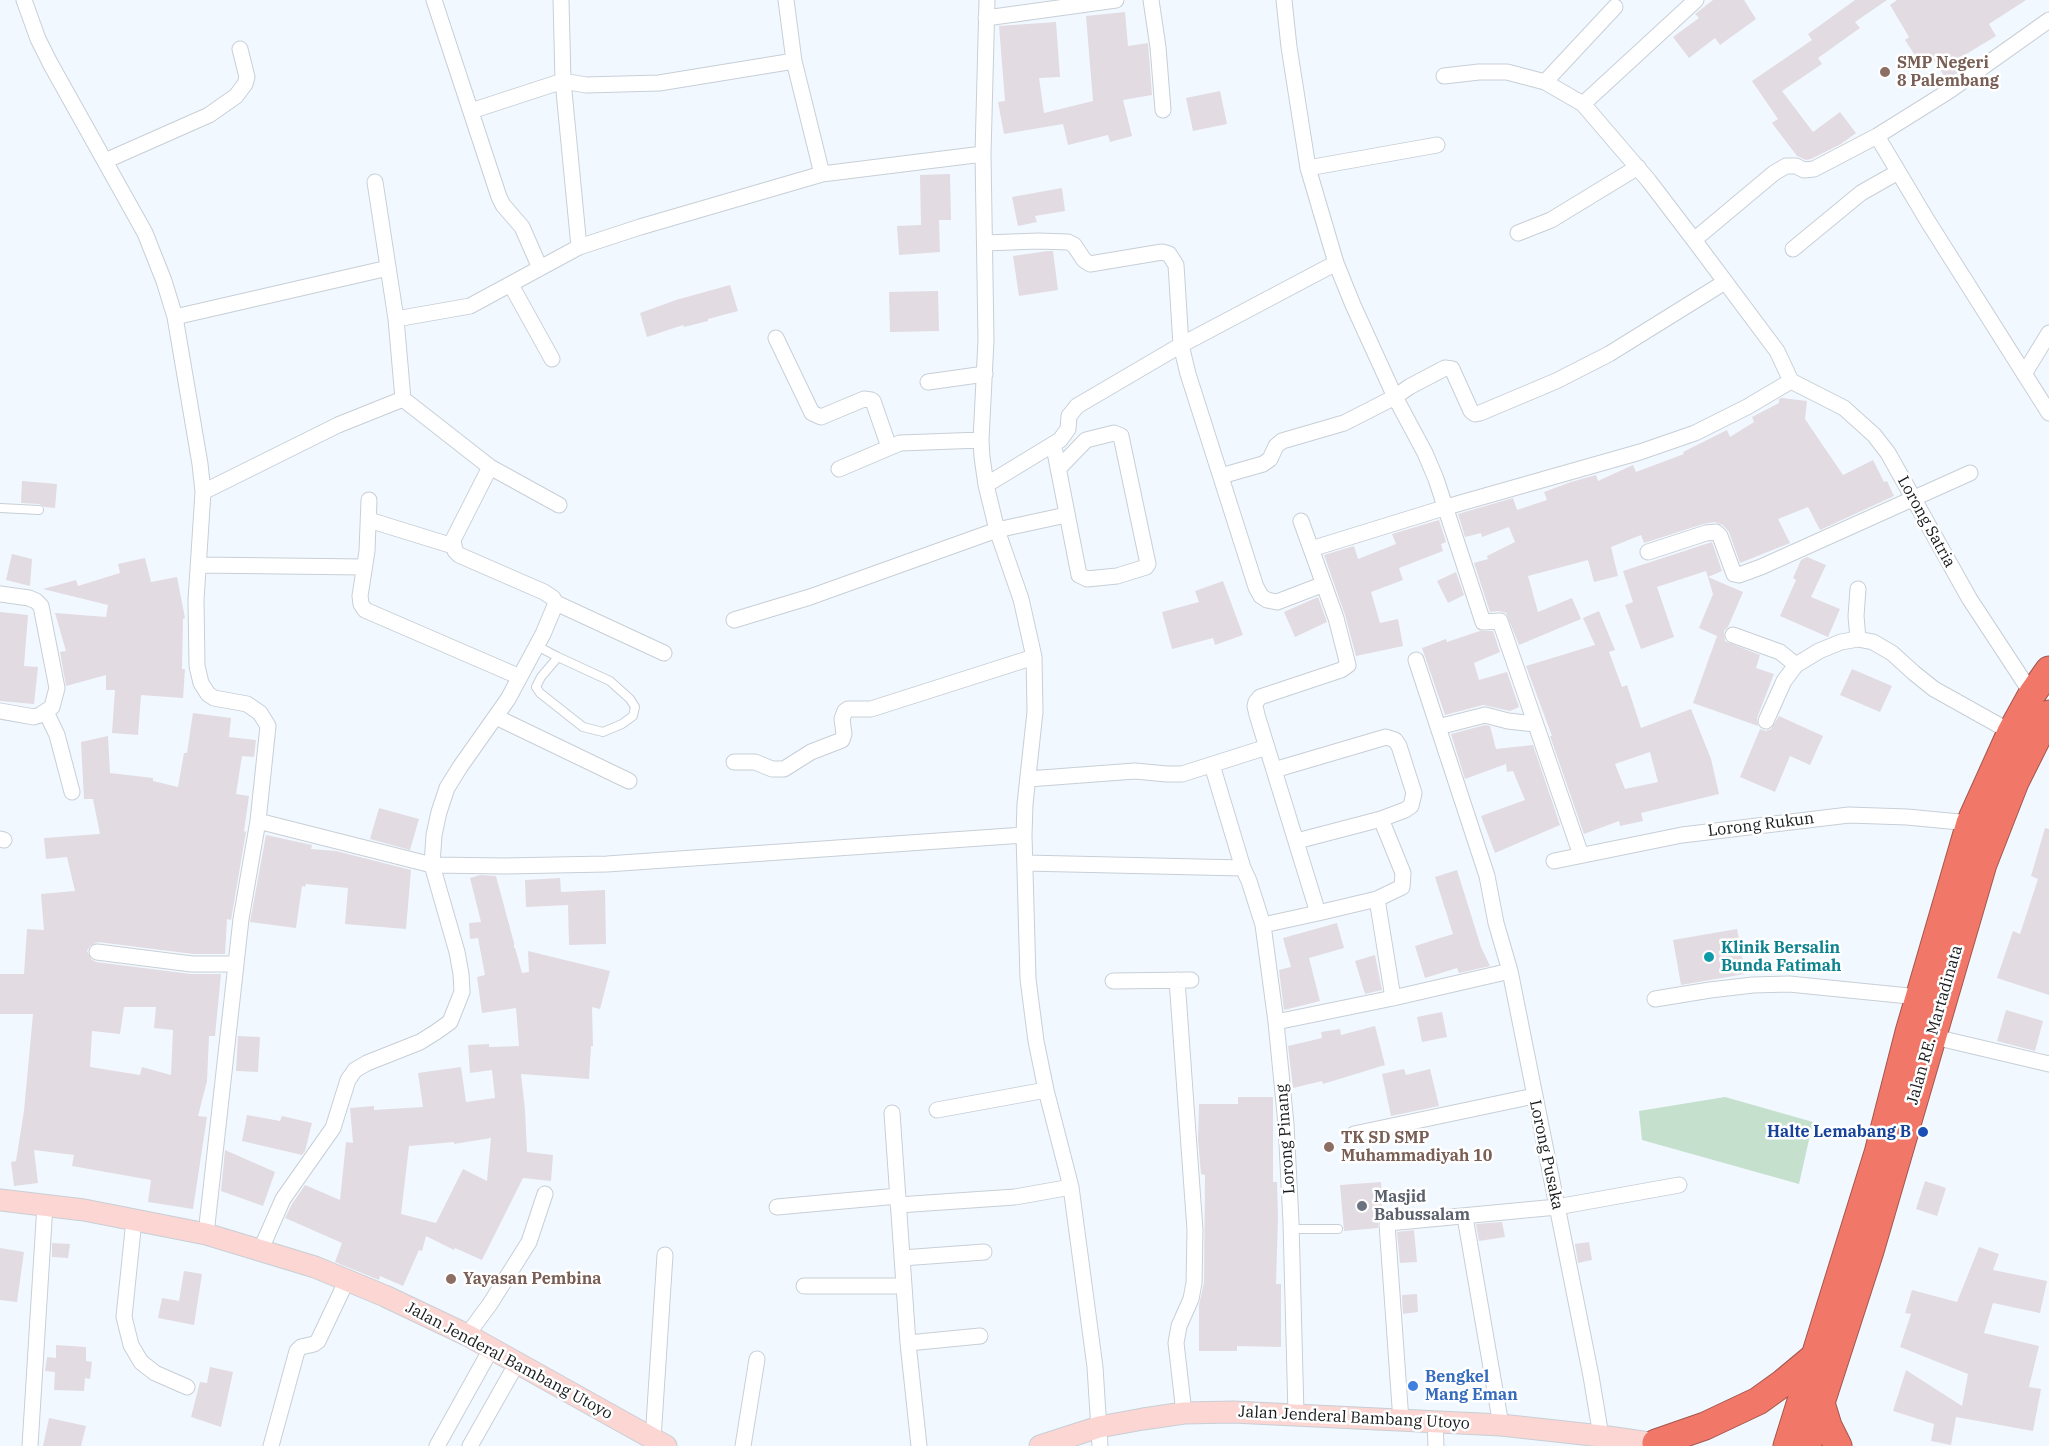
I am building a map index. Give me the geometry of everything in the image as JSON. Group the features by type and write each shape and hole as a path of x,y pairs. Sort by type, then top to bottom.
{"highway":[{"path":"1787,1446 1878,1153 1920,1034 1919,997 1970,824 2011,732 2041,704 2049,670"},
{"name":"Jalan RE. Martadinata","path":"1807,1446 1870,1251 1920,1034 2015,782 2041,704"},
{"path":"1665,1445 1758,1401 1813,1358"},
{"path":"1821,1402 1828,1426 1838,1446"}],"street":[{"path":"24,0 38,39 145,233 164,280 175,316 203,492 196,600 197,666 201,683 208,694 214,698 247,704 260,713 268,726 258,821 241,919 206,1234"},
{"path":"434,0 499,196 503,205 522,228 540,268"},
{"path":"561,0 563,81 579,247"},
{"path":"786,0 794,61 822,174"},
{"path":"987,0 983,154 985,374 981,440 986,485 1021,599 1034,657 1035,712 1024,835 1028,979 1036,1041 1046,1090 1071,1187 1095,1367 1100,1436"},
{"path":"986,18 1116,0"},
{"path":"1151,0 1158,47 1163,110"},
{"path":"1284,0 1308,168 1336,262 1395,397 1425,453 1483,622 1500,621 1581,855"},
{"path":"1582,104 1696,0"},
{"path":"1545,82 1615,7"},
{"path":"1694,240 1774,173 1786,166 1796,166 1804,170 1814,169 1876,136 1949,91 2049,20"},
{"path":"105,161 209,115 236,96 246,84 240,49"},
{"path":"471,111 563,81 586,85 659,83 794,61"},
{"path":"1311,549 1640,452 1695,433 1791,381 1777,351 1694,240 1638,167 1582,104 1545,82 1498,71 1444,76"},
{"path":"1876,136 2049,413"},
{"path":"1308,168 1437,145"},
{"path":"396,319 470,306 579,247 822,174 983,154"},
{"path":"1518,233 1551,220 1638,167"},
{"path":"1793,249 1861,194 1898,172"},
{"path":"375,182 396,319 403,399 490,467 559,505"},
{"path":"985,243 1068,242 1074,245 1089,264 1162,252 1169,254 1176,265 1181,345 1188,374 1256,587 1261,596 1277,602 1324,584"},
{"path":"986,485 1060,440 1068,429 1069,416 1077,406 1181,345 1336,262"},
{"path":"175,316 388,268"},
{"path":"1221,476 1263,464 1270,459 1276,446 1282,441 1344,423 1448,368 1452,369 1471,411 1475,414 1556,381 1609,354 1725,282"},
{"path":"511,285 552,359"},
{"path":"2024,374 2049,333"},
{"path":"776,338 812,413 821,417 864,399 871,400 889,447"},
{"path":"928,382 985,374"},
{"name":"Lorong Satria","path":"1791,381 1844,408 1874,435 1888,453 1969,598 2041,704"},
{"path":"203,492 338,425 403,399"},
{"path":"1055,452 1066,515 1076,568 1082,578 1117,576 1141,569 1148,564 1121,436 1114,433 1086,440 1058,469"},
{"path":"839,469 900,443 981,440"},
{"path":"490,467 453,540 453,546 459,555 544,592 556,603 664,653"},
{"path":"1648,552 1706,533 1716,532 1720,536 1734,574 1739,575 1970,473"},
{"path":"369,500 369,520 360,597 365,610 520,677"},
{"path":"734,620 810,597 998,530 1066,515"},
{"path":"369,520 453,546"},
{"path":"1301,521 1336,618 1348,665 1341,670 1260,697 1255,706 1318,913"},
{"path":"199,565 364,567"},
{"path":"1858,589 1856,616 1858,639"},
{"path":"0,594 29,598 41,606 57,688 55,698 46,712 34,717 0,711"},
{"path":"261,1249 283,1199 333,1128 348,1080 355,1070 420,1042 450,1022 462,992 461,974 432,865 434,835 439,812 447,788 496,717 520,677 556,603"},
{"path":"1733,635 1780,652 1796,665"},
{"path":"1766,721 1784,681 1796,665 1819,651 1841,642 1858,639 1873,642 1892,653 1935,689 2011,732"},
{"path":"734,762 755,762 772,769 784,769 811,752 842,740 843,715 848,709 871,709 1034,657"},
{"path":"1416,660 1438,727 1485,715 1534,724"},
{"path":"46,712 57,735 72,792"},
{"path":"496,717 629,782"},
{"name":"Lorong Pusaka","path":"1438,727 1487,876 1496,923 1510,971 1591,1376 1600,1436"},
{"path":"1274,770 1386,737 1395,740 1399,746 1414,793 1411,806 1381,819 1297,840"},
{"path":"1028,779 1135,771 1182,774 1267,747"},
{"name":"Lorong Pinang","path":"1212,765 1263,925 1276,1022 1286,1124 1292,1230 1296,1414"},
{"name":"Lorong Rukun","path":"1554,861 1682,835 1849,815 1907,817 1970,824"},
{"path":"1263,925 1377,898 1402,887 1403,873 1381,819"},
{"path":"258,821 432,865 505,866 611,863 906,845 1024,835"},
{"path":"1025,863 1243,868"},
{"path":"1377,898 1393,998"},
{"path":"98,952 192,964 236,964"},
{"path":"1276,1022 1510,971"},
{"path":"1113,981 1184,980 1195,1230 1194,1283 1191,1299 1179,1326 1176,1343 1184,1413"},
{"path":"1655,999 1753,985 1789,984 1919,997"},
{"path":"1920,1034 2049,1064"},
{"path":"937,1110 1046,1090"},
{"path":"1354,1134 1534,1096"},
{"path":"892,1113 908,1343 919,1446"},
{"path":"1401,1421 1387,1224 1557,1207 1679,1185"},
{"path":"777,1207 1015,1197 1071,1187"},
{"path":"466,1335 490,1304 529,1242 545,1194"},
{"name":"Jalan Jenderal Bambang Utoyo","path":"0,1200 84,1209 206,1234 315,1267 466,1335 659,1442"},
{"path":"30,1446 45,1205"},
{"path":"1465,1217 1500,1425"},
{"path":"134,1220 124,1317 131,1345 141,1362 155,1373 187,1387"},
{"path":"902,1258 984,1252"},
{"path":"659,1442 665,1255"},
{"path":"271,1446 297,1351 301,1347 318,1341 347,1280"},
{"path":"804,1286 904,1286"},
{"path":"908,1343 980,1336"},
{"path":"437,1446 491,1348"},
{"path":"743,1446 757,1359"},
{"path":"470,1446 517,1363"},
{"name":"Jalan Jenderal Bambang Utoyo","path":"1040,1446 1100,1436 1184,1413 1233,1412 1500,1425 1665,1445"},
{"path":"1435,1422 1436,1446"}],"lane":[{"path":"0,508 39,510"},
{"path":"537,646 610,681 630,699 634,707 633,716 622,724 603,732 582,726 540,693 536,687 541,677 558,657"},
{"path":"1292,1230 1338,1229"}],"green space":[{"path":"1725,1097 1813,1122 1799,1184 1642,1140 1639,1111"}],"building":[{"path":"1713,0 1744,0 1756,19 1720,45 1715,38 1689,58 1673,37 1699,18 1695,14"},
{"path":"1855,0 1887,0 1855,22 1860,28 1818,58 1822,64 1782,91 1813,132 1840,112 1856,133 1841,144 1806,160 1797,156 1772,123 1778,119 1752,81 1812,40 1808,34"},
{"path":"1897,0 2026,0 1989,24 1996,36 1963,56 1969,65 1947,80 1929,53 1918,60 1905,40 1909,37 1890,5"},
{"path":"1125,12 1128,46 1148,43 1152,95 1123,100 1132,136 1110,142 1108,135 1068,145 1063,124 1004,134 998,102 1005,101 999,26 1056,22 1060,77 1039,78 1044,113 1093,101 1086,16"},
{"path":"1220,91 1227,124 1193,131 1186,98"},
{"path":"950,174 951,220 939,220 940,252 899,255 897,226 921,225 920,175"},
{"path":"1062,188 1065,211 1035,216 1037,222 1018,226 1012,197"},
{"path":"1053,251 1058,290 1019,296 1013,256"},
{"path":"730,285 738,311 647,337 640,313"},
{"path":"938,291 939,331 890,332 889,292"},
{"path":"1779,399 1807,401 1805,419 1843,475 1873,460 1894,496 1820,530 1808,507 1778,519 1790,543 1740,563 1729,532 1723,525 1715,522 1644,543 1641,535 1611,547 1618,576 1594,582 1588,560 1528,576 1538,612 1572,598 1581,619 1519,645 1506,613 1490,612 1474,563 1488,559 1487,556 1515,542 1509,527 1482,537 1481,533 1465,537 1458,514 1513,498 1517,510 1547,500 1544,492 1571,482 1596,475 1598,481 1633,465 1636,472 1684,454 1683,452 1727,430 1730,437 1754,422 1752,417 1779,403"},
{"path":"22,481 57,484 55,508 21,503"},
{"path":"1439,520 1446,542 1441,544 1443,551 1399,568 1403,580 1371,592 1380,623 1398,619 1403,646 1356,656 1345,615 1324,555 1354,546 1358,559 1396,544 1392,534"},
{"path":"1712,542 1722,571 1708,577 1743,592 1728,627 1724,631 1725,641 1760,655 1756,668 1774,674 1757,718 1758,726 1693,703 1717,636 1699,628 1713,594 1706,571 1657,587 1674,637 1641,649 1625,605 1633,602 1623,571"},
{"path":"12,554 32,559 30,586 6,580"},
{"path":"1807,557 1826,565 1811,597 1840,609 1828,637 1780,616 1796,580 1793,578 1801,560"},
{"path":"145,558 151,582 177,577 185,618 183,619 182,669 185,669 183,698 141,695 138,735 112,733 115,690 106,690 106,675 66,686 60,652 66,651 55,613 106,617 108,605 43,589 76,580 78,586 120,573 118,564"},
{"path":"1456,572 1464,595 1448,603 1437,581"},
{"path":"1223,581 1243,635 1215,645 1213,638 1172,649 1162,612 1199,602 1195,591"},
{"path":"1318,597 1327,622 1295,637 1284,612"},
{"path":"1599,611 1615,650 1609,652 1622,687 1627,685 1641,728 1691,709 1711,759 1719,794 1641,813 1643,821 1620,826 1619,821 1584,834 1526,666 1595,645 1583,618","holes":["1650,752 1658,782 1625,789 1615,764"]},
{"path":"0,612 28,615 24,666 38,667 34,704 0,701"},
{"path":"1480,631 1493,631 1500,652 1474,663 1479,680 1507,672 1519,707 1510,711 1483,705 1445,715 1422,648 1446,639 1447,642"},
{"path":"1852,669 1892,686 1880,712 1840,695"},
{"path":"193,713 231,718 229,737 256,740 254,757 242,756 236,794 249,796 244,831 246,832 231,920 227,919 225,954 193,954 98,942 90,946 87,951 91,959 96,962 191,974 221,974 215,1036 209,1036 207,1081 198,1116 207,1117 193,1209 148,1202 151,1180 72,1166 74,1155 34,1150 38,1183 14,1186 11,1162 16,1161 24,1111 33,1014 0,1014 0,974 24,974 27,929 44,930 41,894 75,891 67,857 46,859 44,838 100,834 93,799 84,799 81,742 108,736 110,773 153,778 153,781 178,787 184,753 187,753","holes":["124,1007 156,1007 154,1028 173,1030 171,1075 142,1067 140,1075 90,1067 92,1031 120,1034"]},
{"path":"1779,716 1823,736 1810,765 1790,756 1775,792 1740,777 1760,729 1766,731 1771,729"},
{"path":"1485,725 1490,726 1496,749 1533,745 1560,825 1495,853 1481,816 1525,800 1513,771 1507,772 1506,764 1465,779 1451,734"},
{"path":"379,808 419,819 410,850 370,839"},
{"path":"2045,828 2049,829 2049,995 1997,978 2013,931 2020,934 2038,879 2031,876"},
{"path":"266,835 312,845 311,849 336,851 411,870 406,929 345,924 348,888 306,884 305,887 302,886 296,928 250,922"},
{"path":"1457,870 1481,947 1490,966 1459,973 1457,968 1425,978 1415,946 1453,934 1435,877"},
{"path":"480,875 496,876 522,973 529,972 528,951 610,971 600,1009 592,1007 593,1046 591,1046 589,1079 521,1074 527,1152 553,1155 551,1181 523,1178 482,1260 455,1248 454,1250 426,1236 422,1251 419,1250 403,1286 380,1276 379,1280 335,1262 342,1243 285,1218 305,1185 340,1200 346,1142 353,1143 350,1108 374,1106 374,1110 423,1107 418,1073 461,1067 466,1102 495,1098 492,1070 470,1073 468,1045 519,1046 516,1008 482,1013 477,977 485,975 478,938 470,939 469,923 481,922 470,878","holes":["491,1138 487,1181 463,1169 436,1223 401,1214 409,1146 454,1142 454,1144"]},
{"path":"560,878 561,892 605,890 606,944 569,945 568,905 526,907 525,880"},
{"path":"1337,923 1344,948 1309,958 1320,1001 1284,1010 1279,970 1291,967 1283,938"},
{"name":"Klinik Bersalin Bunda Fatimah","path":"1737,929 1745,974 1681,985 1673,940"},
{"path":"1375,955 1382,990 1365,994 1355,961"},
{"path":"2006,1010 2043,1021 2035,1051 1997,1041"},
{"path":"1442,1012 1447,1037 1422,1042 1417,1017"},
{"path":"1375,1026 1385,1065 1323,1084 1322,1081 1293,1088 1288,1046 1322,1038 1321,1032 1340,1029 1341,1035"},
{"path":"238,1036 260,1037 258,1072 236,1071"},
{"path":"1404,1069 1406,1075 1430,1069 1439,1106 1391,1116 1382,1074"},
{"path":"1238,1097 1273,1097 1273,1182 1277,1182 1278,1217 1276,1284 1281,1284 1281,1347 1237,1346 1237,1351 1199,1351 1199,1305 1204,1283 1205,1175 1201,1174 1198,1139 1199,1104 1238,1104"},
{"path":"247,1115 280,1121 282,1116 312,1123 305,1151 302,1155 242,1141"},
{"path":"225,1150 275,1172 263,1206 221,1191"},
{"path":"1925,1181 1946,1188 1937,1216 1916,1209"},
{"name":"Masjid Babussalam","path":"1381,1182 1383,1215 1378,1220 1378,1228 1344,1231 1340,1185"},
{"path":"1502,1222 1505,1237 1479,1241 1476,1224"},
{"path":"1414,1230 1417,1262 1400,1263 1397,1232"},
{"path":"1589,1242 1592,1260 1578,1263 1575,1244"},
{"path":"52,1243 70,1244 68,1258 52,1257"},
{"path":"1979,1247 1999,1254 1993,1270 2047,1281 2040,1313 1993,1303 1984,1333 2039,1346 2029,1387 2041,1389 2033,1431 1956,1417 1951,1445 1931,1441 1934,1424 1893,1411 1906,1370 1962,1406 1968,1374 1900,1347 1911,1314 1905,1313 1912,1290 1957,1302"},
{"path":"0,1248 24,1252 17,1302 0,1300"},
{"path":"184,1271 202,1274 194,1325 158,1318 162,1298 179,1301"},
{"path":"1417,1294 1418,1312 1403,1314 1402,1295"},
{"path":"56,1345 86,1347 86,1361 92,1362 90,1379 85,1378 84,1391 54,1390 55,1372 45,1371 47,1357 56,1358"},
{"path":"210,1367 233,1372 221,1427 191,1417 200,1382 207,1383"},
{"path":"49,1418 86,1426 81,1446 43,1446"}],"place":[{"name":"SMP Negeri 8 Palembang","path":"1885,72"},
{"name":"Klinik Bersalin Bunda Fatimah","path":"1709,957"},
{"name":"Halte Lemabang B","path":"1923,1132"},
{"name":"TK SD SMP Muhammadiyah 10","path":"1329,1147"},
{"name":"Masjid Babussalam","path":"1362,1206"},
{"name":"Yayasan Pembina","path":"451,1279"},
{"name":"Bengkel Mang Eman","path":"1413,1386"}]}
